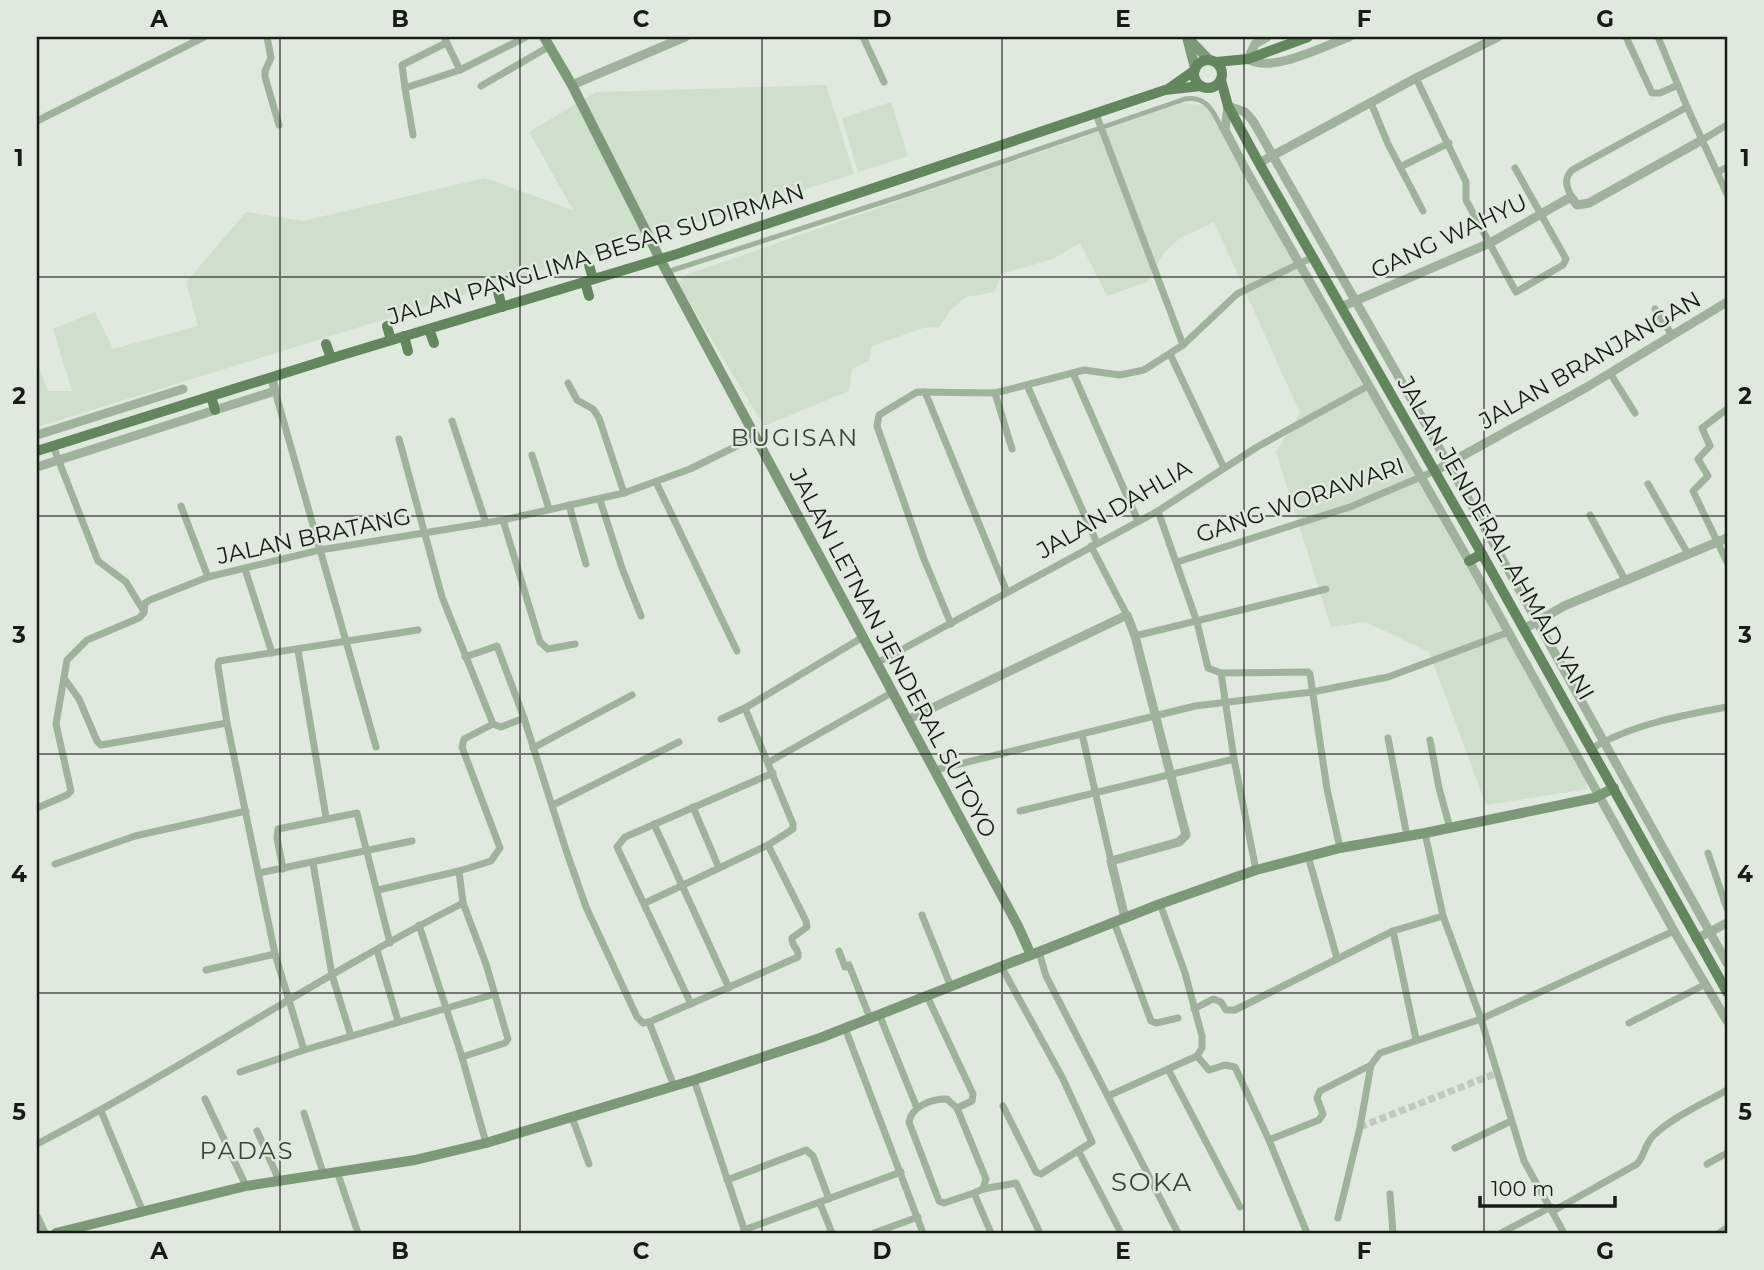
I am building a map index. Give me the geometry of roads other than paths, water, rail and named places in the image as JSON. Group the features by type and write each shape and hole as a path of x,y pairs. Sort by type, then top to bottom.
{"main road":[{"path":"1187,37 1222,68 1222,79"},
{"path":"1187,37 1196,80 1205,87 1216,86 1248,59 1303,38"},
{"name":"JALAN LETNAN JENDERAL SUTOYO","path":"547,42 755,437 1035,954"},
{"path":"1195,69 1201,62 1248,59"},
{"name":"JALAN PANGLIMA BESAR SUDIRMAN","path":"1165,90 1195,69"},
{"name":"JALAN JENDERAL AHMAD YANI","path":"1222,79 1228,106 1259,163 1727,992"},
{"name":"JALAN PANGLIMA BESAR SUDIRMAN","path":"37,451 331,358 660,259 1165,90 1205,87"},
{"name":"JALAN JENDERAL AHMAD YANI","path":"1205,87 1228,106"},
{"path":"589,265 589,296"},
{"path":"498,292 502,307"},
{"path":"387,326 391,340"},
{"path":"429,328 433,343"},
{"path":"404,336 408,351"},
{"path":"326,344 331,358"},
{"path":"211,396 215,410"},
{"path":"1469,561 1482,554"},
{"path":"56,1233 82,1230 246,1186 415,1160 486,1143 694,1080 845,1028 1160,904 1256,870 1340,848 1451,828 1600,795 1614,788"}],"street":[{"path":"37,121 204,37"},
{"path":"267,37 271,58 265,77 279,125"},
{"path":"405,88 460,70 526,37"},
{"path":"572,85 685,37"},
{"path":"863,37 884,82"},
{"path":"1267,37 1255,44 1248,59 1270,65 1349,37"},
{"path":"1259,163 1495,37"},
{"path":"1626,37 1650,92 1660,93 1678,85"},
{"path":"1658,37 1727,194"},
{"path":"413,135 402,65 445,40 460,70"},
{"path":"481,86 547,42"},
{"path":"1416,78 1466,181 1466,200 1514,290 1520,291 1563,265 1566,258 1515,168"},
{"path":"667,272 1190,98 1210,106 1222,129"},
{"path":"1371,103 1399,167 1423,211"},
{"path":"1727,963 1249,115 1228,106 1224,128 1227,135 1727,1021"},
{"path":"1687,107 1572,170 1565,182 1577,205 1589,203 1727,125"},
{"path":"1096,114 1183,345"},
{"path":"1399,167 1449,144"},
{"path":"1718,172 1727,167"},
{"name":"GANG WAHYU","path":"1341,307 1490,243 1571,197"},
{"path":"951,624 924,559 877,426 880,415 909,396 925,392 995,393 1084,370 1120,375 1144,370 1183,345 1237,294 1313,257"},
{"name":"JALAN BRANJANGAN","path":"1435,471 1610,373 1727,303"},
{"path":"1655,309 1672,335"},
{"path":"1170,354 1224,468"},
{"path":"1368,386 1394,372"},
{"path":"1073,373 1138,521"},
{"path":"1610,373 1635,413"},
{"path":"272,377 376,747"},
{"path":"568,383 578,400 593,409 600,418 624,494"},
{"path":"1027,385 1135,636 1186,830 1184,839 1111,861"},
{"name":"JALAN DAHLIA","path":"877,663 1158,511 1257,447 1368,386"},
{"path":"37,435 183,389"},
{"path":"37,467 275,391"},
{"path":"925,392 1007,592"},
{"path":"995,393 1012,449"},
{"path":"1727,409 1702,428 1710,446 1698,459 1707,476 1693,491 1727,562"},
{"path":"452,421 486,523"},
{"name":"JALAN BRATANG","path":"37,808 67,795 71,790 56,724 68,660 87,640 139,618 144,613 145,603 150,600 208,578 320,550 503,520 624,494 690,469 755,437"},
{"path":"399,439 442,597 493,724 501,727 524,718"},
{"path":"52,446 98,561 121,578 143,610"},
{"path":"532,455 549,509"},
{"name":"GANG WORAWARI","path":"1177,562 1350,507 1435,471"},
{"path":"656,482 737,651"},
{"path":"1647,484 1688,554"},
{"path":"600,500 641,616"},
{"path":"569,505 586,564"},
{"path":"181,506 208,578"},
{"path":"1158,511 1197,622 1208,668 1221,674 1308,672 1327,789 1340,848"},
{"path":"1590,514 1625,580"},
{"path":"503,520 540,642 548,649 575,644"},
{"path":"1524,629 1564,606 1727,538"},
{"path":"245,569 272,653"},
{"path":"1135,636 1326,589"},
{"path":"907,720 1126,615"},
{"path":"304,1050 275,954 227,723 219,662 418,630"},
{"path":"935,770 1225,701 1312,692 1388,677 1509,632"},
{"path":"721,719 745,708 863,637"},
{"path":"465,657 498,646 586,907 637,1017 643,1023 649,1023 796,959 799,954 792,939 807,927 806,921 768,845"},
{"path":"298,650 326,817"},
{"path":"1221,674 1234,759 1256,870"},
{"path":"64,678 79,699 101,745 227,723"},
{"path":"769,762 893,692"},
{"path":"533,748 632,695"},
{"path":"1591,749 1604,741 1644,727 1727,707"},
{"path":"645,904 768,845 789,832 793,824 745,708"},
{"path":"378,890 459,872 491,861 500,848 462,742 493,724"},
{"path":"1082,734 1111,861 1119,920 1151,1021 1156,1023 1178,1018"},
{"path":"1388,737 1407,836"},
{"path":"1430,740 1438,788 1451,828"},
{"path":"553,805 679,742"},
{"path":"1020,811 1234,759"},
{"path":"691,1004 617,847 625,837 773,773"},
{"path":"693,807 719,868"},
{"path":"55,864 135,836 246,811"},
{"path":"283,869 276,830 326,817 357,813 390,943"},
{"path":"654,824 729,988"},
{"path":"1425,833 1443,916 1481,1019 1524,1161 1564,1233"},
{"path":"259,873 412,841"},
{"path":"1708,853 1727,909"},
{"path":"1308,856 1337,958"},
{"path":"313,863 332,975 351,1036"},
{"path":"459,872 463,904 495,993 507,1040 462,1057"},
{"path":"37,1144 101,1111 419,925 463,904"},
{"path":"1108,1096 1197,1056 1202,1048 1202,1036 1185,973 1160,904"},
{"path":"922,915 951,987"},
{"path":"1194,1009 1213,999 1221,1002 1226,1010 1235,1010 1393,932 1443,916"},
{"path":"1696,939 1727,923"},
{"path":"1269,1140 1319,1120 1323,1114 1317,1098 1320,1091 1371,1065 1380,1053 1481,1019 1688,924"},
{"path":"419,925 462,1057 486,1143"},
{"path":"1393,932 1416,1039"},
{"path":"377,950 398,1021"},
{"path":"839,951 845,967 849,965 875,1016 917,1108"},
{"path":"206,970 275,954"},
{"path":"1035,954 1178,1233"},
{"path":"1002,966 1050,1053 1091,1136 1090,1145 1046,1173 1036,1172 1003,1106"},
{"path":"1629,1023 1706,984"},
{"path":"240,1072 495,993"},
{"path":"927,996 974,1094 972,1101 957,1108"},
{"path":"649,1023 674,1086"},
{"path":"845,1028 923,1233"},
{"path":"1197,1056 1209,1070 1225,1065 1235,1067 1269,1140 1307,1233"},
{"path":"1338,1218 1360,1127 1371,1065"},
{"path":"1168,1069 1240,1207"},
{"path":"694,1080 745,1231 901,1172"},
{"path":"1501,1233 1637,1164 1645,1152 1647,1142 1659,1131 1727,1090"},
{"path":"205,1098 246,1186"},
{"path":"983,1189 986,1179 957,1108 947,1099 939,1099 917,1108 911,1114 909,1122 939,1201 944,1203 983,1189 1016,1183 1040,1233"},
{"path":"101,1111 144,1213"},
{"path":"304,1113 323,1173"},
{"path":"572,1117 589,1164"},
{"path":"1455,1148 1511,1121"},
{"path":"257,1131 279,1180"},
{"path":"727,1180 806,1150 813,1156 829,1199"},
{"path":"1079,1152 1121,1233"},
{"path":"1707,1164 1727,1153"},
{"path":"337,1171 358,1233"},
{"path":"974,1193 991,1233"},
{"path":"1390,1194 1393,1233"},
{"path":"820,1203 832,1233"},
{"path":"874,1233 918,1217"},
{"path":"37,1218 44,1233"},
{"path":"1721,1233 1727,1229"}],"tunnel":[{"path":"1360,1127 1497,1073"}],"district":[{"name":"BUGISAN","path":"795,438"},
{"name":"PADAS","path":"247,1151"},
{"name":"SOKA","path":"1152,1182"}]}
